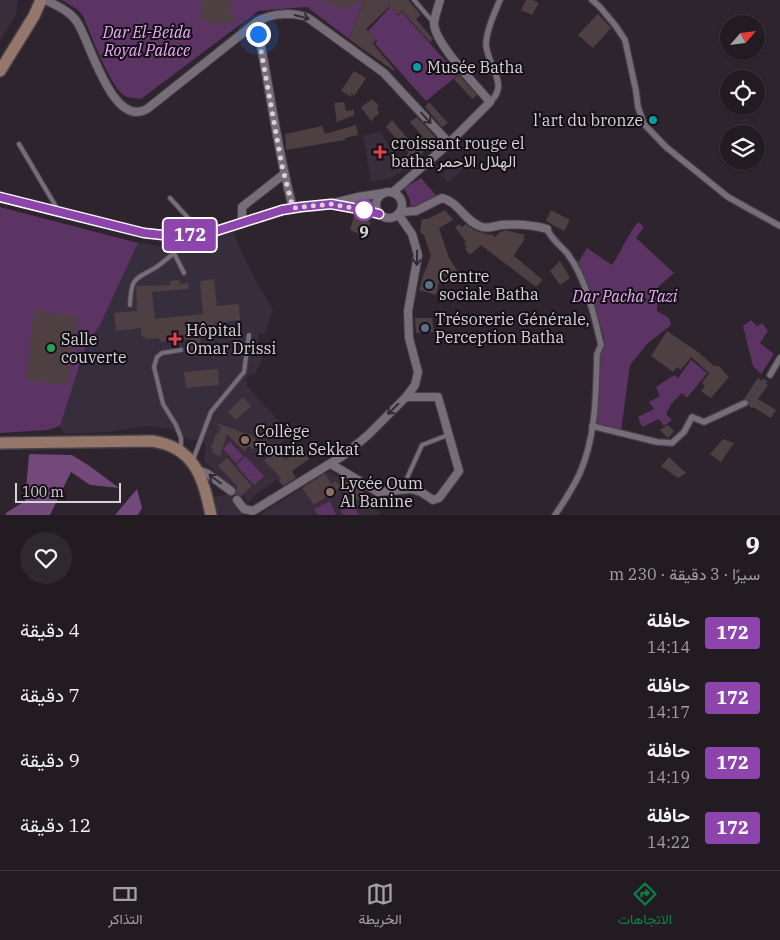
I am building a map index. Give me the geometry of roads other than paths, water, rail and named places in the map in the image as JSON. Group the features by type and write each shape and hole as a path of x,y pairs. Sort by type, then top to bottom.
{"main road":[{"path":"0,71 34,16 41,0"},
{"path":"0,443 152,441 162,443 181,452 195,466 202,481 211,515"}],"street":[{"path":"46,0 75,18 112,93 125,108 134,112 141,112 149,108 265,17 301,14 384,73 449,143"},
{"path":"440,0 434,24 439,39 490,102"},
{"path":"0,197 144,233 172,236 204,234 293,208 331,204 358,197 393,192 449,143 490,102 498,91 497,78 488,58 486,44 490,24 500,0"},
{"path":"592,0 615,25 625,40 638,107 644,124 666,147 728,197 780,226"},
{"path":"256,23 284,174 293,208"},
{"path":"242,224 242,207 284,174"},
{"path":"393,192 401,200 402,206 399,213"},
{"path":"379,214 376,202 384,193"},
{"path":"331,204 364,210 389,218 399,213 416,211 442,198 452,203 469,220 481,227 539,227 547,230 567,254 582,280 600,345 597,354 589,445 579,474 555,515"},
{"path":"238,500 244,509 253,511 331,464 361,441 406,397 415,385 418,375 409,338 408,311 418,256 412,234 399,213"},
{"path":"770,375 780,358"},
{"path":"331,464 378,492 402,489 416,490 433,500 439,498 459,471 438,398 406,397"},
{"path":"592,426 656,442 672,442 684,432 692,417 704,422 745,403"},
{"path":"195,466 231,491"}],"lane":[{"path":"414,0 434,24"},
{"path":"19,144 59,212"},
{"path":"170,198 189,219 172,227 174,253 184,272"},
{"path":"130,305 131,290 135,279 156,268 174,253"},
{"path":"195,466 210,412 244,372 249,335"},
{"path":"180,350 162,352 157,357 154,367 163,404 176,425 180,438 181,452"},
{"path":"402,489 422,445 448,434"}],"tunnel":[{"path":"745,403 770,375"}],"place":[{"name":"Musée Batha","path":"417,67"},
{"name":"l'art du bronze","path":"653,120"},
{"name":"croissant rouge el batha الهلال الاحمر","path":"380,152"},
{"name":"9","path":"364,210"},
{"name":"Centre sociale Batha","path":"429,285"},
{"name":"Trésorerie Générale, Perception Batha","path":"425,328"},
{"name":"Hôpital Omar Drissi","path":"175,339"},
{"name":"Salle couverte","path":"51,348"},
{"name":"Collège Touria Sekkat","path":"245,440"},
{"name":"Lycée Oum Al Banine","path":"330,492"}],"park label":[{"name":"Dar El-Beida Royal Palace","path":"147,41"},
{"name":"Dar Pacha Tazi","path":"625,296"}]}
